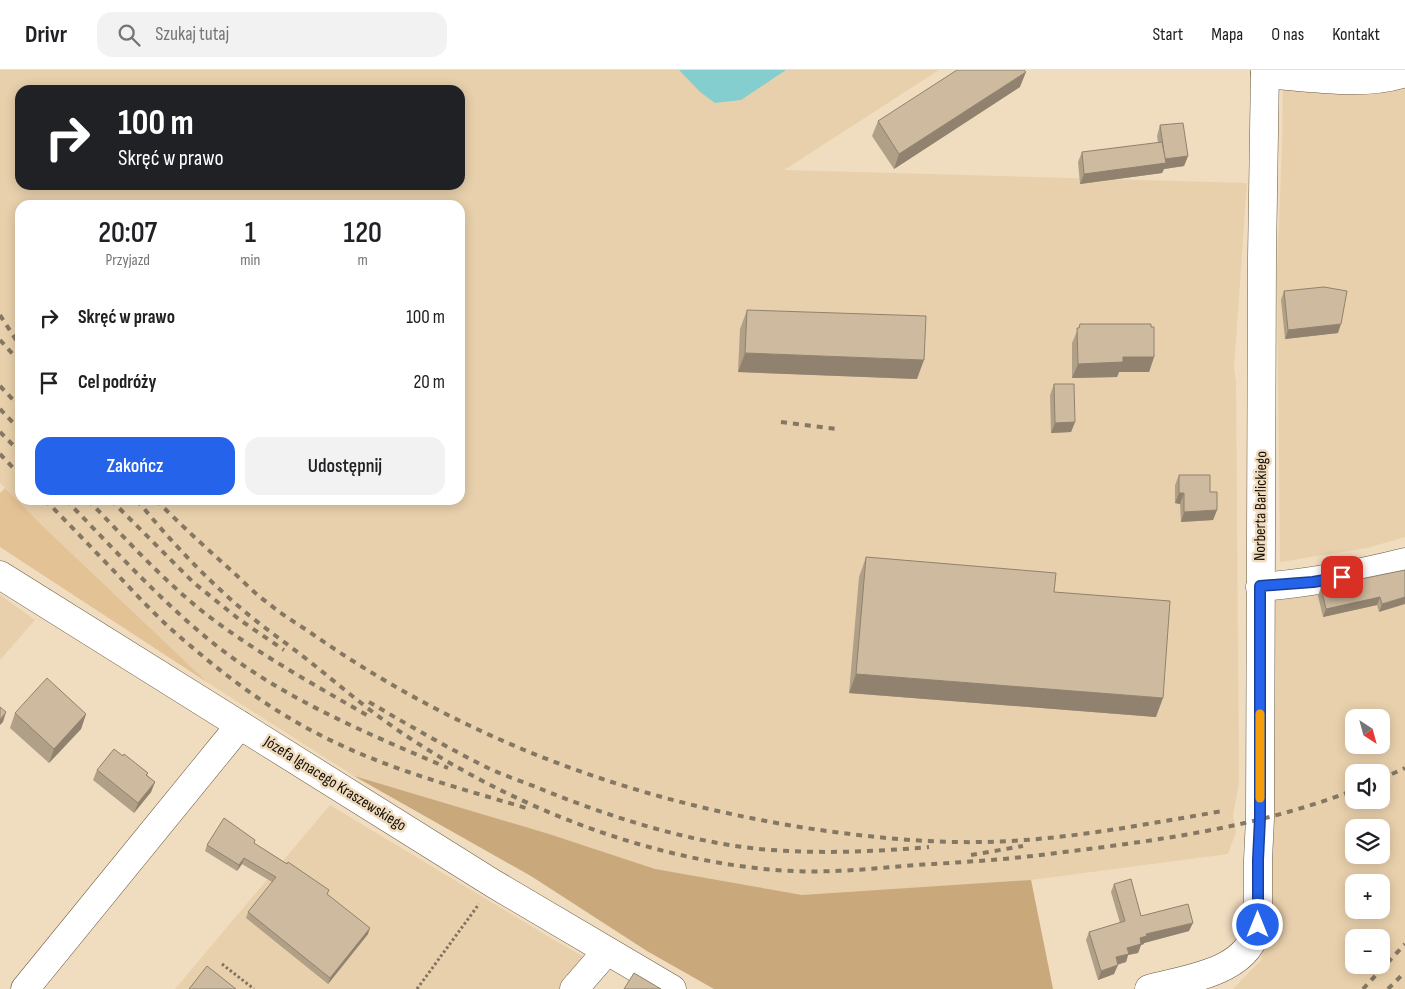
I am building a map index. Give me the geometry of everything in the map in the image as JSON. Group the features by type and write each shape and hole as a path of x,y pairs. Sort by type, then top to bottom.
{"street":[{"path":"1265,72 1360,80 1397,76 1405,73"},
{"name":"Norberta Barlickiego","path":"1149,989 1227,966 1247,951 1256,935 1258,925 1265,72"},
{"path":"1260,586 1313,582 1405,562"},
{"name":"Józefa Ignacego Kraszewskiego","path":"0,574 494,884 672,989"},
{"path":"25,989 240,724"},
{"path":"574,989 607,951"}],"path":[{"path":"417,989 494,884"},
{"path":"222,964 254,989"}],"shaded area":[{"path":"0,70 939,70 784,170 1247,183 1234,368 1236,383 1239,782 1233,816 1236,832 1228,854 1031,880 1053,989 714,989 647,951 531,876 354,776 208,683 22,505 465,505 465,200 15,200 15,498 0,483"},
{"path":"1283,70 1405,70 1405,537 1367,548 1280,562 1277,273"},
{"path":"5,488 15,498 15,505 22,505 208,683 0,547 0,493"},
{"path":"1405,564 1405,989 1233,989 1261,960 1267,938 1273,842 1274,754 1271,587"},
{"path":"0,595 35,620 0,660"},
{"path":"354,776 549,834 655,869 802,895 1031,880 1053,989 714,989 647,951 531,876"},
{"path":"330,805 586,958 559,989 175,989"}],"water":[{"path":"679,70 786,70 741,100 715,103 700,92"}],"building":[{"path":"957,70 1024,70 1026,72 899,154 878,121"},
{"path":"1183,123 1188,156 1165,159 1160,125"},
{"path":"1162,142 1166,163 1084,174 1082,152"},
{"path":"1324,287 1347,291 1341,324 1288,330 1284,291"},
{"path":"747,310 926,316 924,360 745,353"},
{"path":"1080,324 1151,324 1151,327 1154,327 1154,357 1123,357 1123,362 1078,364 1077,328 1079,328"},
{"path":"1054,384 1074,384 1075,422 1055,423"},
{"path":"1179,475 1210,475 1210,492 1217,492 1217,510 1184,512 1184,493 1179,493"},
{"path":"866,557 1056,573 1054,592 1170,601 1163,698 856,674"},
{"path":"1405,570 1405,597 1382,604 1380,597 1326,609 1321,587"},
{"path":"47,678 86,714 54,749 15,713"},
{"path":"0,707 6,712 0,720"},
{"path":"114,749 123,756 124,754 148,773 146,775 155,782 138,803 97,770"},
{"path":"224,818 255,840 254,843 287,864 288,862 329,890 327,894 370,928 330,978 248,912 276,877 244,858 239,865 207,845"},
{"path":"1131,879 1141,916 1188,904 1193,923 1146,934 1147,936 1140,938 1141,944 1127,948 1129,954 1116,957 1118,965 1101,971 1089,932 1125,921 1114,884"},
{"path":"207,966 236,989 189,989"},
{"path":"634,973 661,989 624,989"}],"railway":[{"path":"0,315 15,338"},
{"path":"0,340 15,356"},
{"path":"0,386 15,402"},
{"path":"0,409 15,425"},
{"path":"781,422 836,429"},
{"path":"0,432 15,447"},
{"path":"0,454 15,470"},
{"path":"50,505 166,625 219,669 289,718 326,738 375,760 425,778 526,808"},
{"path":"71,505 189,623 235,660 264,679 323,712 448,768"},
{"path":"93,505 165,578 215,621 272,659 370,717"},
{"path":"116,505 194,583 240,620 284,650"},
{"path":"141,505 190,561 234,603 370,710 405,735 490,785 536,806 582,825 678,854 726,864 775,870 811,871 1009,858 1175,837 1284,813 1345,793"},
{"path":"161,505 263,599 368,670 426,704 486,733 547,759 609,781 673,800 739,816 806,828 882,838 959,842 1010,841 1064,836 1223,811"},
{"path":"369,702 494,771 594,809 676,834 731,845 780,851 844,852 929,847"},
{"path":"1390,775 1405,768"},
{"path":"971,855 1023,846"},
{"path":"1363,989 1405,944"},
{"path":"1388,989 1405,972"}],"slow traffic":[{"path":"1260,714 1260,798"}],"route":[{"path":"1258,925 1260,586 1286,585 1342,577"}]}
